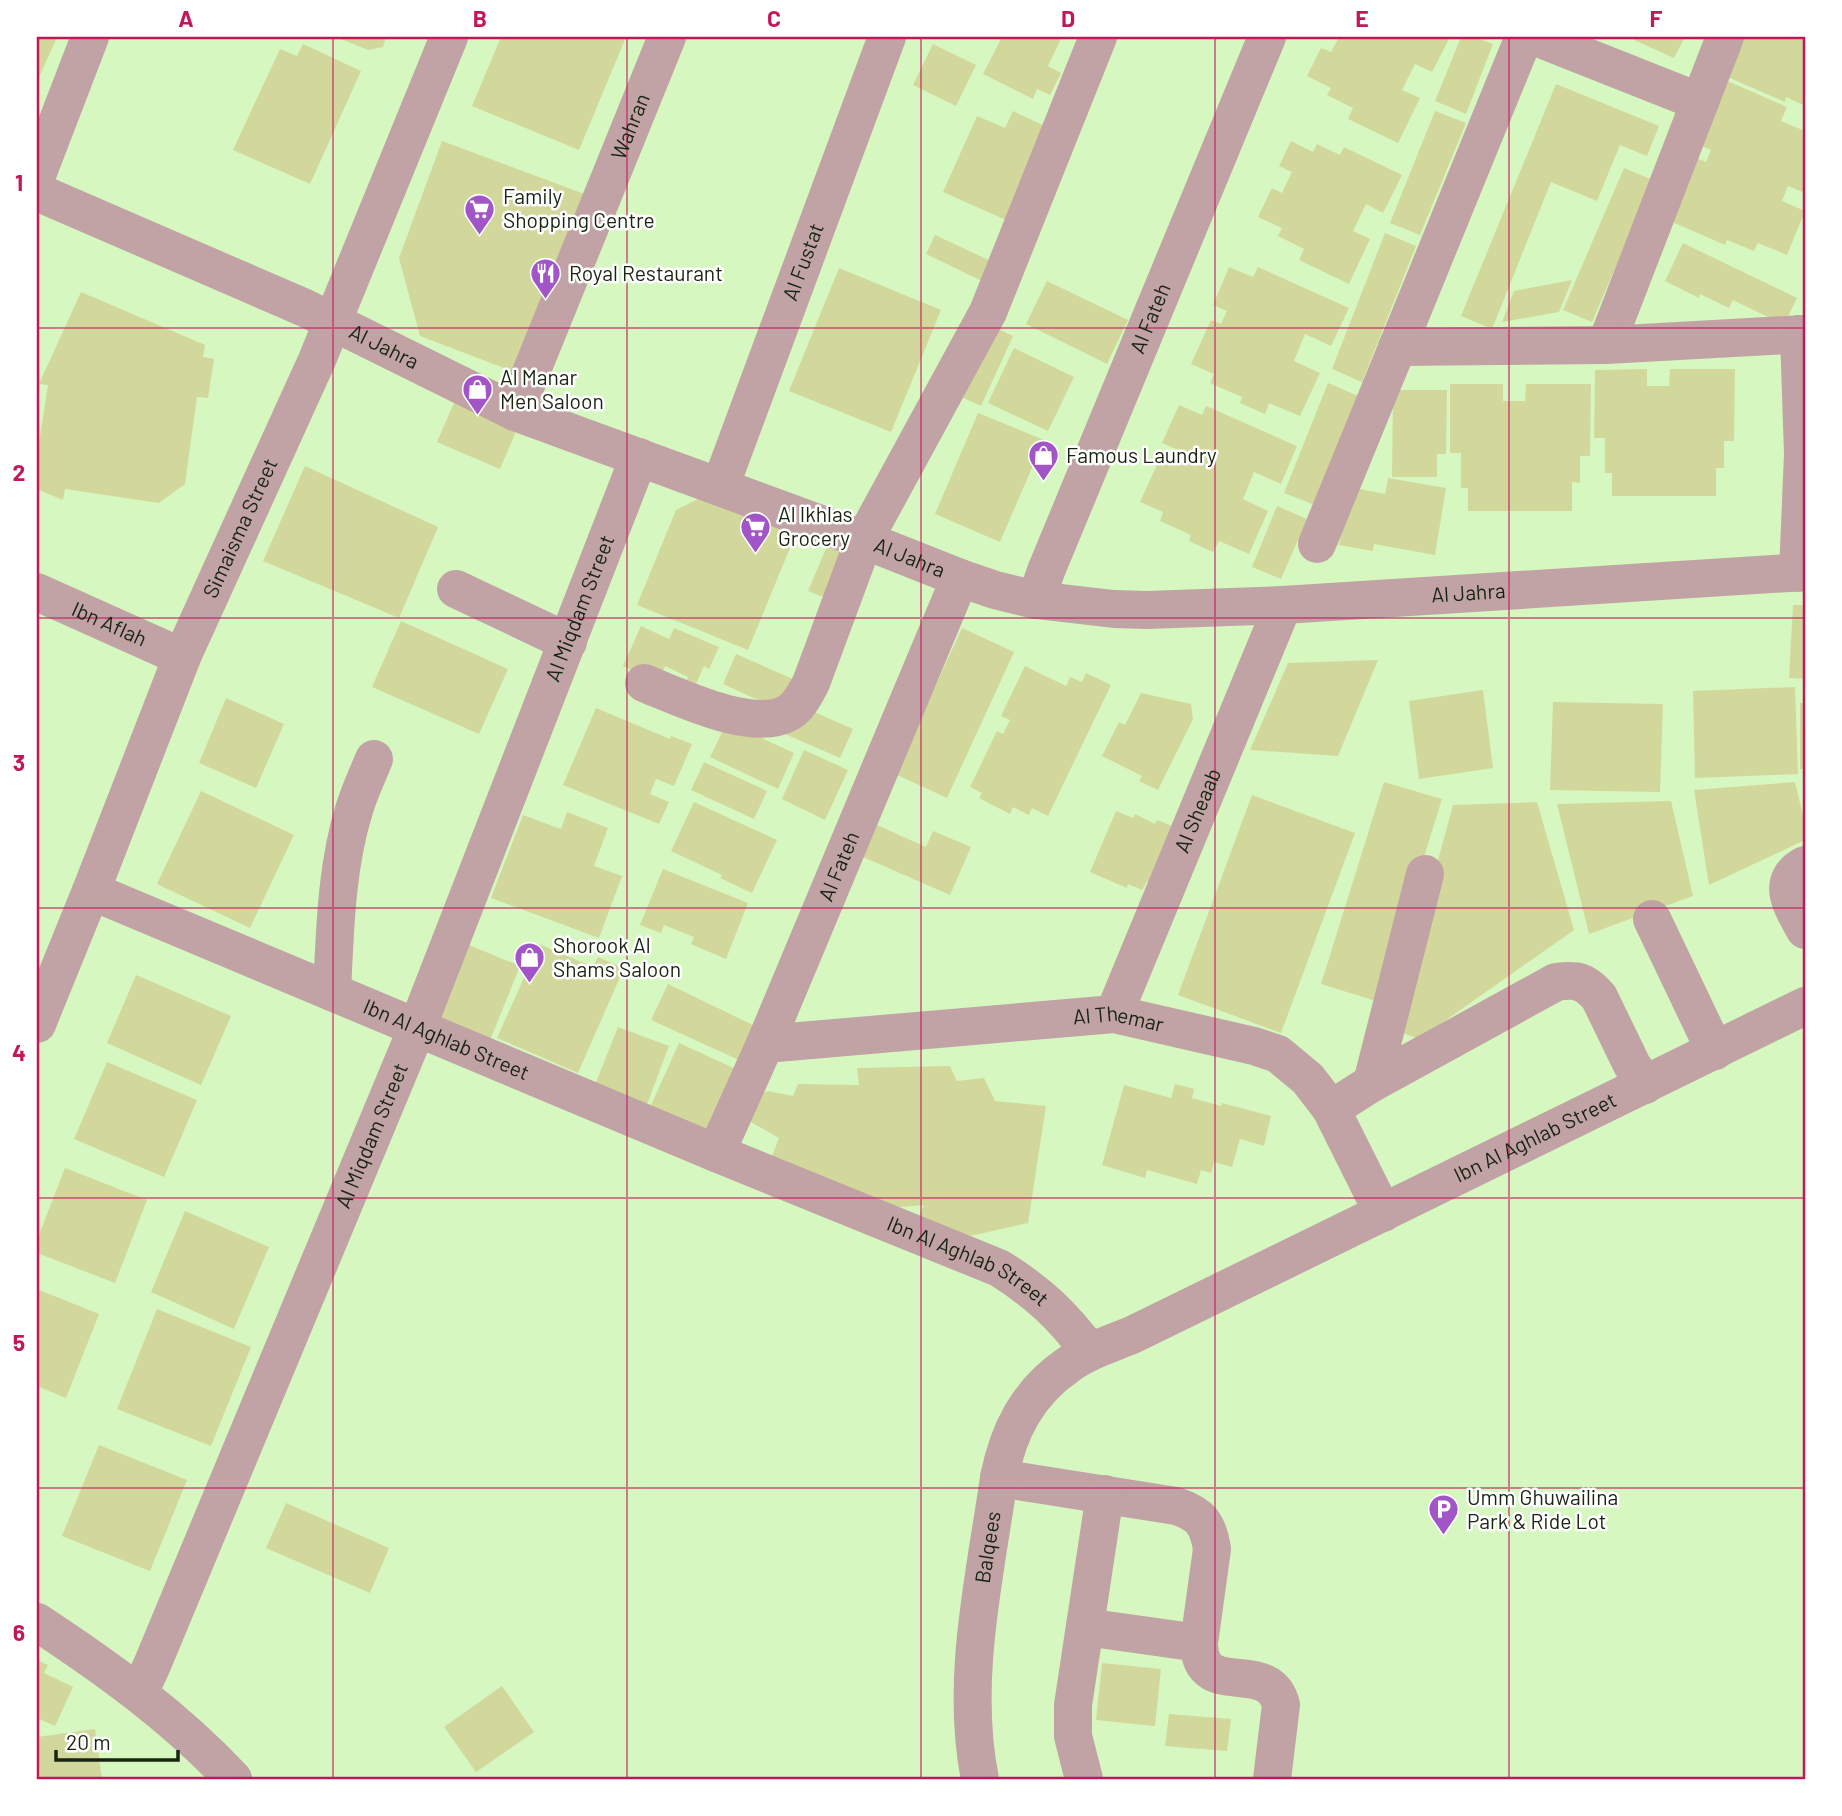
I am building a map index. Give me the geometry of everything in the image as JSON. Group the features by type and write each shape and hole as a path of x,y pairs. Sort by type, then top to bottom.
{"street":[{"path":"37,175 90,37"},
{"name":"Simaisma Street","path":"41,1003 91,891 182,657 317,360 449,37"},
{"name":"Wahran","path":"515,412 667,37"},
{"name":"Al Fustat","path":"720,487 887,37"},
{"path":"643,683 713,710 746,718 768,718 788,713 802,700 811,683 864,540 988,312 1098,37"},
{"name":"Al Fateh","path":"1037,600 1046,571 1267,37"},
{"path":"1317,544 1524,37"},
{"path":"1536,37 1700,102"},
{"path":"1606,345 1725,37"},
{"name":"Al Jahra","path":"37,192 292,303 515,412 960,578 1037,600 1136,610 1283,605 1802,573"},
{"path":"1397,347 1606,345 1802,334 1802,573"},
{"name":"Al Miqdam Street","path":"139,1693 417,1028 639,457"},
{"name":"Al Fateh","path":"716,1153 765,1044 960,578"},
{"path":"456,589 568,642"},
{"name":"Ibn Aflah","path":"37,592 182,657"},
{"name":"Al Sheaab","path":"1114,1014 1283,605"},
{"path":"332,992 341,862 354,809 374,759"},
{"path":"1805,865 1792,877 1788,896 1805,930"},
{"path":"1372,1083 1425,874"},
{"name":"Ibn Al Aghlab Street","path":"91,891 716,1153 999,1268 1026,1285 1049,1305 1071,1327 1090,1352 1132,1335 1805,1006"},
{"path":"1652,919 1715,1051"},
{"path":"1331,1109 1372,1083 1556,982 1568,980 1580,982 1599,996 1644,1085"},
{"name":"Al Themar","path":"765,1044 1114,1014 1254,1046 1278,1054 1308,1079 1331,1109 1383,1213"},
{"name":"Balqees","path":"980,1779 974,1750 971,1709 974,1648 1004,1451 1014,1426 1047,1381 1068,1364 1090,1352"},
{"path":"999,1478 1177,1506 1191,1511 1202,1521 1210,1534 1212,1549 1199,1655 1204,1666 1213,1674 1266,1683 1279,1696 1281,1705 1272,1779"},
{"path":"1084,1779 1073,1736 1073,1705 1105,1494"},
{"path":"37,1622 139,1693 200,1765 233,1779"},
{"path":"1085,1627 1199,1643"}],"building":[{"path":"37,37 57,37 37,82"},
{"path":"336,37 386,37 383,47 368,50"},
{"path":"501,37 626,37 579,150 472,106"},
{"path":"1002,37 1062,37 1048,66 1061,73 1050,95 1037,89 1033,99 983,74"},
{"path":"1339,37 1450,37 1432,72 1415,64 1402,90 1420,98 1398,143 1348,119 1353,108 1327,95 1331,88 1307,76 1321,48 1331,52"},
{"path":"1461,37 1474,37 1493,44 1466,114 1435,101"},
{"path":"1635,37 1685,37 1674,58 1634,40"},
{"path":"1740,37 1805,37 1805,106 1786,97 1785,102 1723,75"},
{"path":"303,44 361,71 310,184 233,150 280,49 297,56"},
{"path":"933,44 976,65 956,106 913,85"},
{"path":"1723,79 1787,107 1781,121 1805,131 1805,193 1788,186 1782,201 1805,211 1787,255 1758,243 1754,251 1727,240 1725,245 1663,218 1689,155 1706,162 1711,150 1695,143"},
{"path":"1556,84 1659,126 1647,156 1620,145 1597,201 1551,182 1492,329 1461,316"},
{"path":"1013,111 1049,128 1008,221 943,192 977,116 1005,128"},
{"path":"1435,111 1466,123 1420,235 1390,223"},
{"path":"442,141 587,195 520,374 420,336 399,258"},
{"path":"1291,141 1313,152 1317,144 1340,155 1344,147 1402,175 1383,213 1366,204 1353,231 1370,239 1349,284 1299,260 1304,249 1278,236 1282,228 1258,217 1272,188 1282,193 1292,172 1279,166"},
{"path":"1624,168 1653,180 1592,322 1563,310"},
{"path":"1385,233 1416,246 1362,382 1332,369"},
{"path":"935,235 995,263 986,283 926,254"},
{"path":"1683,243 1797,298 1784,325 1733,300 1729,308 1700,294 1699,298 1665,281"},
{"path":"1229,267 1253,277 1258,267 1349,308 1331,346 1305,334 1294,361 1320,373 1300,416 1269,403 1265,414 1240,403 1242,397 1210,383 1214,374 1191,364 1211,320 1221,324 1227,311 1213,305"},
{"path":"839,268 941,310 891,432 789,391"},
{"path":"1572,280 1559,312 1502,322 1514,291"},
{"path":"1047,281 1128,320 1107,364 1026,324"},
{"path":"81,292 205,345 203,357 214,359 208,398 197,397 185,484 159,503 65,489 63,500 37,489 37,455 48,385 39,384"},
{"path":"992,326 1013,336 981,406 959,396"},
{"path":"1014,348 1074,377 1048,431 988,403"},
{"path":"1647,369 1647,386 1669,386 1670,369 1735,369 1734,441 1724,441 1724,468 1716,468 1716,496 1612,496 1612,473 1605,473 1605,438 1594,438 1595,370"},
{"path":"1328,383 1358,396 1315,505 1284,493"},
{"path":"1450,384 1503,384 1503,401 1525,401 1526,384 1591,384 1590,456 1580,456 1580,483 1572,482 1572,511 1468,511 1468,488 1461,488 1461,453 1450,453"},
{"path":"460,389 523,415 500,469 437,442"},
{"path":"1393,390 1447,390 1446,454 1437,454 1437,477 1392,477"},
{"path":"1179,405 1202,415 1206,406 1297,446 1281,484 1254,472 1243,499 1268,511 1249,554 1219,541 1213,552 1189,541 1191,535 1160,521 1163,512 1140,502 1160,458 1170,462 1176,449 1162,443"},
{"path":"978,413 1044,440 1000,542 935,514"},
{"path":"305,466 438,527 399,618 263,561"},
{"path":"1388,478 1446,488 1435,555 1374,544 1373,551 1339,545 1349,487 1385,494"},
{"path":"706,495 797,531 748,650 637,605 676,510"},
{"path":"1277,506 1307,519 1281,579 1252,567"},
{"path":"831,537 857,548 834,601 808,591"},
{"path":"1793,605 1805,605 1805,679 1789,678"},
{"path":"401,621 508,669 479,734 372,687"},
{"path":"641,626 669,639 674,628 719,647 709,669 704,666 695,686 686,682 688,677 665,666 658,682 623,666"},
{"path":"962,628 1014,652 947,798 895,774"},
{"path":"736,654 793,679 780,710 723,684"},
{"path":"1378,660 1338,756 1250,750 1288,663"},
{"path":"1025,666 1066,686 1070,677 1082,682 1086,673 1111,685 1048,816 1032,808 1029,815 1013,807 1010,814 979,798 982,793 970,787 997,731 1003,734 1010,720 1001,716"},
{"path":"1795,687 1798,774 1695,778 1693,691"},
{"path":"1483,690 1493,768 1419,779 1409,701"},
{"path":"1141,693 1191,704 1193,719 1158,790 1139,781 1142,776 1102,756 1119,722 1125,725"},
{"path":"226,698 284,724 256,788 199,763"},
{"path":"1553,702 1663,704 1660,792 1550,790"},
{"path":"1800,703 1805,703 1805,769 1800,769"},
{"path":"798,705 853,729 840,758 785,734"},
{"path":"596,708 670,739 671,736 692,744 674,786 656,779 650,794 669,802 659,824 563,785"},
{"path":"727,722 794,753 778,789 710,757"},
{"path":"804,750 848,770 825,820 782,799"},
{"path":"704,762 767,791 754,819 691,790"},
{"path":"1384,782 1442,799 1379,1002 1321,984"},
{"path":"1795,782 1805,824 1805,840 1709,885 1694,790"},
{"path":"201,791 294,835 250,928 157,884"},
{"path":"1252,795 1355,833 1281,1033 1178,995"},
{"path":"1671,801 1693,896 1589,934 1557,804"},
{"path":"694,802 777,840 752,893 720,878 722,875 671,851"},
{"path":"1537,802 1574,930 1419,1039 1392,1029 1453,805"},
{"path":"1116,811 1133,818 1135,814 1155,824 1157,820 1184,831 1159,887 1147,881 1142,890 1128,884 1127,888 1090,872"},
{"path":"567,812 608,828 594,866 622,876 599,938 491,898 523,815 561,829"},
{"path":"877,825 926,847 933,831 971,847 950,895 863,857"},
{"path":"663,869 748,903 726,959 691,944 694,937 664,925 661,933 640,925"},
{"path":"539,944 593,967 598,957 624,968 578,1073 497,1038"},
{"path":"469,945 520,966 489,1043 437,1023"},
{"path":"136,975 231,1016 201,1085 107,1043"},
{"path":"668,984 755,1026 739,1060 651,1020"},
{"path":"618,1027 669,1046 643,1115 591,1095"},
{"path":"679,1043 738,1070 706,1138 648,1112"},
{"path":"107,1062 197,1100 164,1177 74,1139"},
{"path":"950,1066 957,1081 984,1078 995,1101 1046,1106 1028,1223 970,1236 919,1218 924,1205 889,1208 771,1159 779,1138 749,1121 745,1101 768,1091 793,1096 798,1084 859,1085 857,1068"},
{"path":"1175,1084 1194,1089 1192,1098 1271,1116 1264,1146 1240,1139 1232,1167 1214,1162 1211,1173 1201,1170 1197,1184 1147,1170 1145,1178 1102,1165 1124,1085 1171,1098"},
{"path":"65,1168 147,1200 115,1283 37,1253 37,1240"},
{"path":"185,1211 269,1247 234,1329 151,1292"},
{"path":"37,1289 99,1314 66,1398 37,1386"},
{"path":"157,1309 251,1347 211,1446 117,1409"},
{"path":"99,1445 187,1480 150,1571 62,1536"},
{"path":"286,1503 389,1548 370,1593 266,1548"},
{"path":"37,1660 48,1665 44,1673 73,1687 55,1726 37,1718"},
{"path":"1102,1663 1161,1669 1155,1726 1096,1720"},
{"path":"502,1686 534,1732 476,1772 444,1727"},
{"path":"1169,1714 1231,1719 1227,1751 1165,1746"},
{"path":"95,1729 102,1779 40,1779 37,1737"}],"place":[{"name":"Family Shopping Centre","path":"480,236"},
{"name":"Royal Restaurant","path":"546,301"},
{"name":"Al Manar Men Saloon","path":"477,417"},
{"name":"Famous Laundry","path":"1043,483"},
{"name":"Al Ikhlas Grocery","path":"755,554"},
{"name":"Shorook Al Shams Saloon","path":"530,985"},
{"name":"Umm Ghuwailina Park & Ride Lot","path":"1444,1537"}]}
